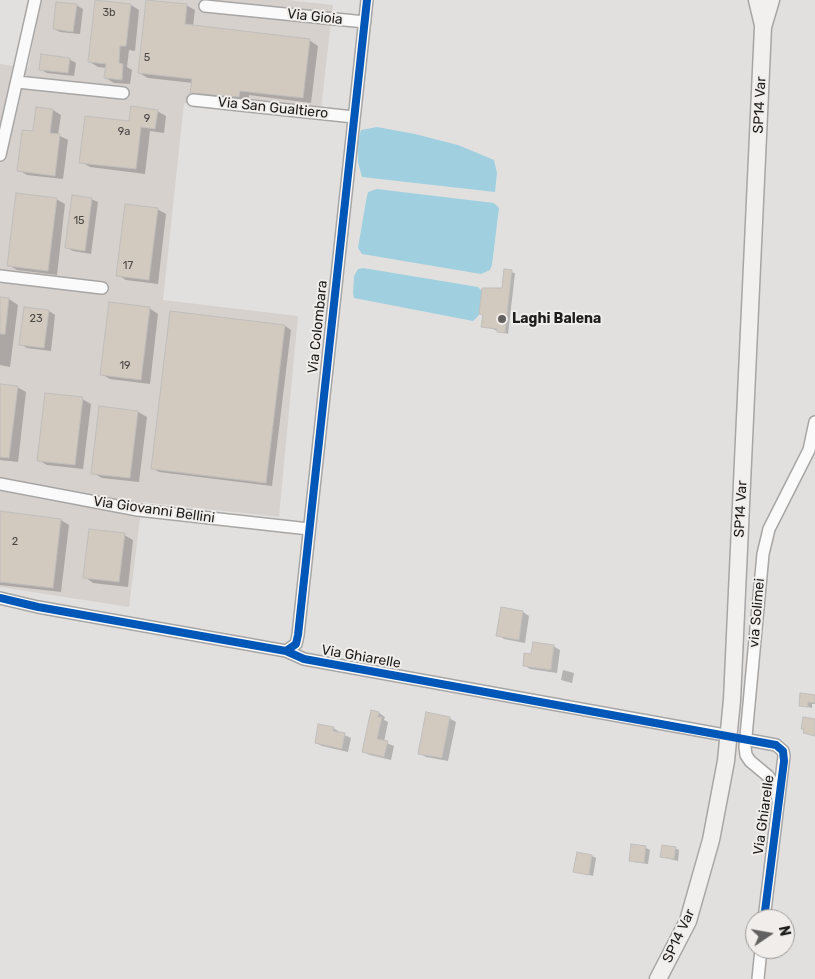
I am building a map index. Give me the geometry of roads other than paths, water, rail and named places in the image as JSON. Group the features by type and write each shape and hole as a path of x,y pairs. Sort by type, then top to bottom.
{"main road":[{"path":"757,0 763,27"},
{"path":"763,27 770,0"},
{"name":"SP14 Var","path":"658,979 688,921 712,840 726,761 733,690 763,27"}],"street":[{"path":"0,155 35,0"},
{"name":"Via Colombara","path":"286,651 296,644 298,635 367,0"},
{"name":"Via Gioia","path":"205,6 365,22"},
{"path":"17,82 123,93"},
{"name":"Via San Gualtiero","path":"193,100 354,117"},
{"path":"0,276 102,288"},
{"name":"via Solimei","path":"778,801 776,787 768,776 750,761 746,755 745,747 763,554 769,529 809,450 815,422"},
{"name":"Via Giovanni Bellini","path":"0,484 138,510 309,529"},
{"name":"Via Ghiarelle","path":"0,598 38,607 286,651 304,659 719,734"},
{"name":"Via Ghiarelle","path":"749,740 776,745 783,751 784,761 765,909"},
{"path":"758,979 760,959"}],"water":[{"path":"377,127 458,145 494,160 497,173 495,192 362,177 358,162 357,143 361,130"},
{"path":"377,189 494,203 499,208 490,270 481,274 362,254 358,248 368,192"},
{"path":"363,268 478,287 482,291 479,315 473,321 354,298 354,276 358,269"}],"place":[{"name":"Laghi Balena","path":"502,319"}]}
